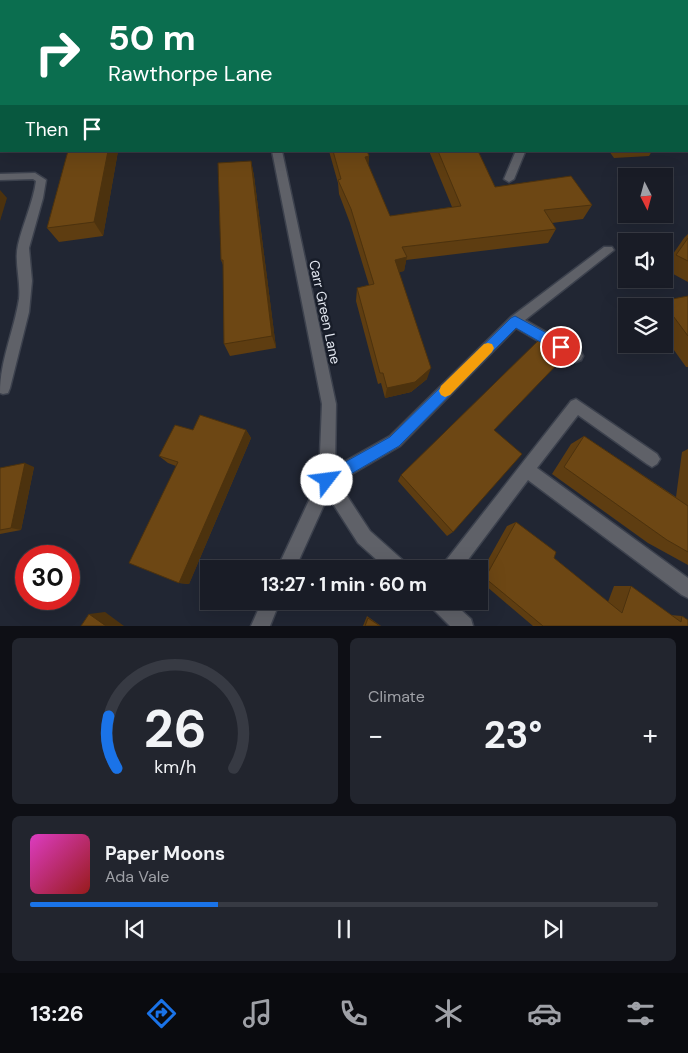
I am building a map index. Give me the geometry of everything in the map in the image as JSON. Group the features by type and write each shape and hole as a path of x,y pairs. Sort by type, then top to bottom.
{"street":[{"name":"Carr Green Lane","path":"277,152 329,404 327,480"},
{"path":"509,179 522,152"},
{"path":"0,177 35,176 40,180 40,191 22,256 26,271 24,301 3,388"},
{"path":"290,560 327,480 394,441 515,321 608,250"},
{"path":"515,321 576,356"},
{"path":"457,560 576,406 652,459"},
{"path":"527,470 688,589"},
{"path":"327,480 364,537 390,560"},
{"path":"260,626 267,610"},
{"path":"447,610 464,626"}],"building":[{"path":"68,152 108,152 94,222 47,228"},
{"path":"333,152 367,152 369,156 365,157 390,216 461,206 438,152 478,152 495,187 571,176 592,205 544,210 556,229 402,247 407,257 395,260 431,368 415,382 387,388 383,373 380,373 357,288 374,284 351,209 338,180 341,179"},
{"path":"251,161 272,336 224,344 223,260 221,260 218,163"},
{"path":"688,238 688,261 676,255"},
{"path":"688,296 688,336 673,316 673,299"},
{"path":"543,336 568,353 494,430 522,454 453,532 401,475"},
{"path":"200,415 246,430 179,583 129,563 178,462 159,456 175,425 193,430"},
{"path":"584,436 688,506 688,552 667,540 564,467"},
{"path":"25,463 11,528 0,530 0,468"},
{"path":"516,522 556,552 554,558 622,613 631,586 681,622 682,616 688,620 688,626 543,626 488,580 488,573"},
{"path":"89,614 106,626 81,626"},
{"path":"368,618 380,626 365,626"}],"slow traffic":[{"path":"445,391 488,348"}],"route":[{"path":"327,480 394,441 515,321 561,347"}]}
